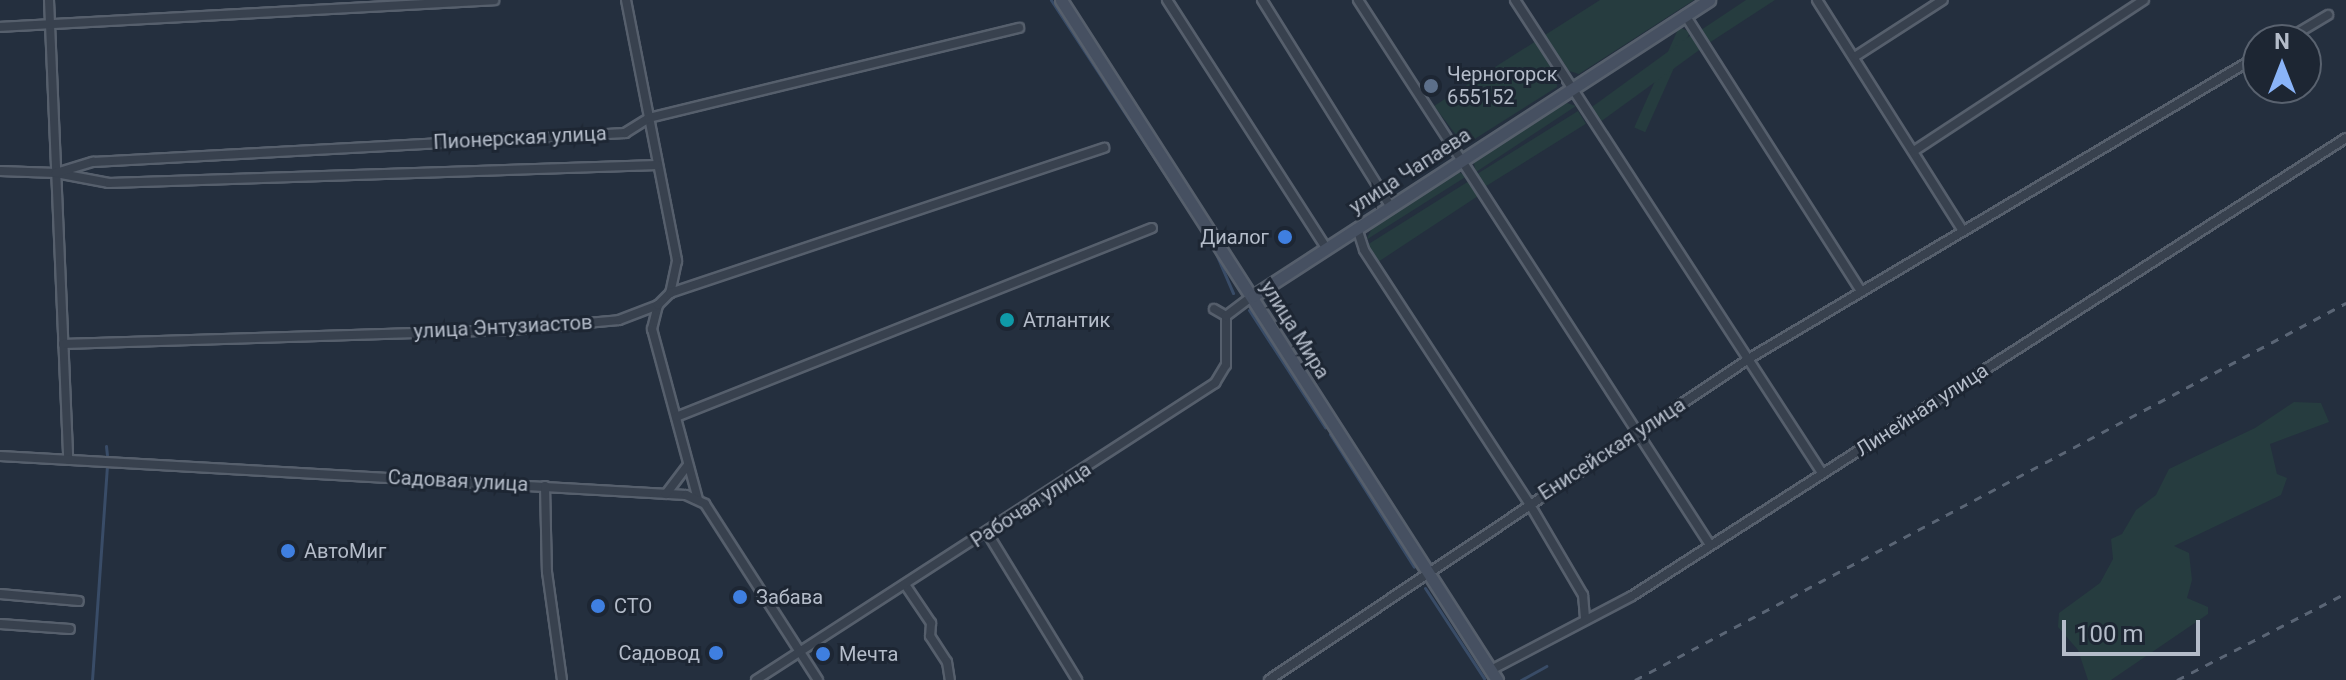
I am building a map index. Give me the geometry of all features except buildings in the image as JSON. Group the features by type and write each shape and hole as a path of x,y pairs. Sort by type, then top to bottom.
{"main road":[{"name":"улица Чапаева","path":"1253,296 1709,0"},
{"name":"улица Мира","path":"1064,1 1495,677"}],"street":[{"path":"49,0 68,460"},
{"path":"0,27 50,27 181,15 352,11 494,0"},
{"path":"626,0 677,261 670,293"},
{"path":"1167,0 1326,248"},
{"path":"1262,0 1390,206"},
{"path":"1358,0 1710,545"},
{"path":"1515,0 1822,473"},
{"path":"1817,0 1856,56 1962,229"},
{"path":"1856,56 1943,0"},
{"path":"1914,151 2144,0"},
{"path":"1685,15 1860,290"},
{"path":"2313,24 2328,15"},
{"name":"Пионерская улица","path":"56,173 93,162 625,133 649,118 1019,28"},
{"name":"Енисейская улица","path":"1269,680 1429,575 1529,503 1750,358 1962,229 2242,65"},
{"name":"Линейная улица","path":"1495,677 1710,545 2346,138"},
{"name":"улица Энтузиастов","path":"63,344 575,326 619,320 658,305 670,293 1104,148"},
{"name":"Пионерская улица","path":"0,171 56,173 109,183 658,165"},
{"path":"676,417 1152,228"},
{"path":"1357,228 1364,250 1529,503 1583,595 1585,620"},
{"path":"1214,309 1226,316 1253,296"},
{"path":"658,305 652,329 686,466 698,499 818,680"},
{"name":"Рабочая улица","path":"756,680 798,649 988,534 1215,383 1226,365 1226,316"},
{"name":"Садовая улица","path":"0,456 545,486 698,499"},
{"path":"666,494 686,466"},
{"path":"545,486 547,572 562,680"},
{"path":"988,534 1077,680"},
{"path":"906,586 931,623 930,636 947,662 950,680"},
{"path":"0,594 79,601"},
{"path":"0,624 70,629"}],"green space":[{"path":"1600,0 1694,0 1579,74 1569,71 1545,35"},
{"path":"1746,0 1775,0 1709,43 1701,30"},
{"path":"1679,27 1690,32 1645,132 1634,127"},
{"path":"1691,35 1701,49 1601,121 1591,107"},
{"path":"1536,41 1556,72 1557,87 1470,142 1460,140 1434,106"},
{"path":"1564,102 1576,106 1476,172 1473,160"},
{"path":"1578,111 1586,124 1485,187 1477,174"},
{"path":"1456,171 1467,176 1366,240 1375,223"},
{"path":"1469,181 1478,196 1378,262 1367,245"},
{"path":"2294,402 2321,403 2329,422 2270,444 2277,474 2287,478 2281,495 2174,546 2189,553 2192,580 2187,598 2208,607 2208,614 2111,680 2088,680 2078,650 2058,627 2059,613 2100,583 2113,559 2111,539 2122,534 2136,510 2156,495 2169,469 2255,428"}],"waterway":[{"path":"1051,0 1214,249 1233,293"},
{"path":"1249,310 1325,427"},
{"path":"1330,434 1414,567"},
{"path":"106,446 107,455"},
{"path":"92,680 107,468"},
{"path":"1425,588 1484,678"},
{"path":"1521,680 1546,666"}],"railway":[{"path":"1635,680 2346,303"},
{"path":"2177,680 2346,593"}],"place":[{"name":"Черногорск 655152","path":"1431,86"},
{"name":"Диалог","path":"1285,237"},
{"name":"Атлантик","path":"1007,320"},
{"name":"АвтоМиг","path":"288,551"},
{"name":"Забава","path":"740,597"},
{"name":"СТО","path":"598,606"},
{"name":"Садовод","path":"716,653"},
{"name":"Мечта","path":"823,654"}]}
